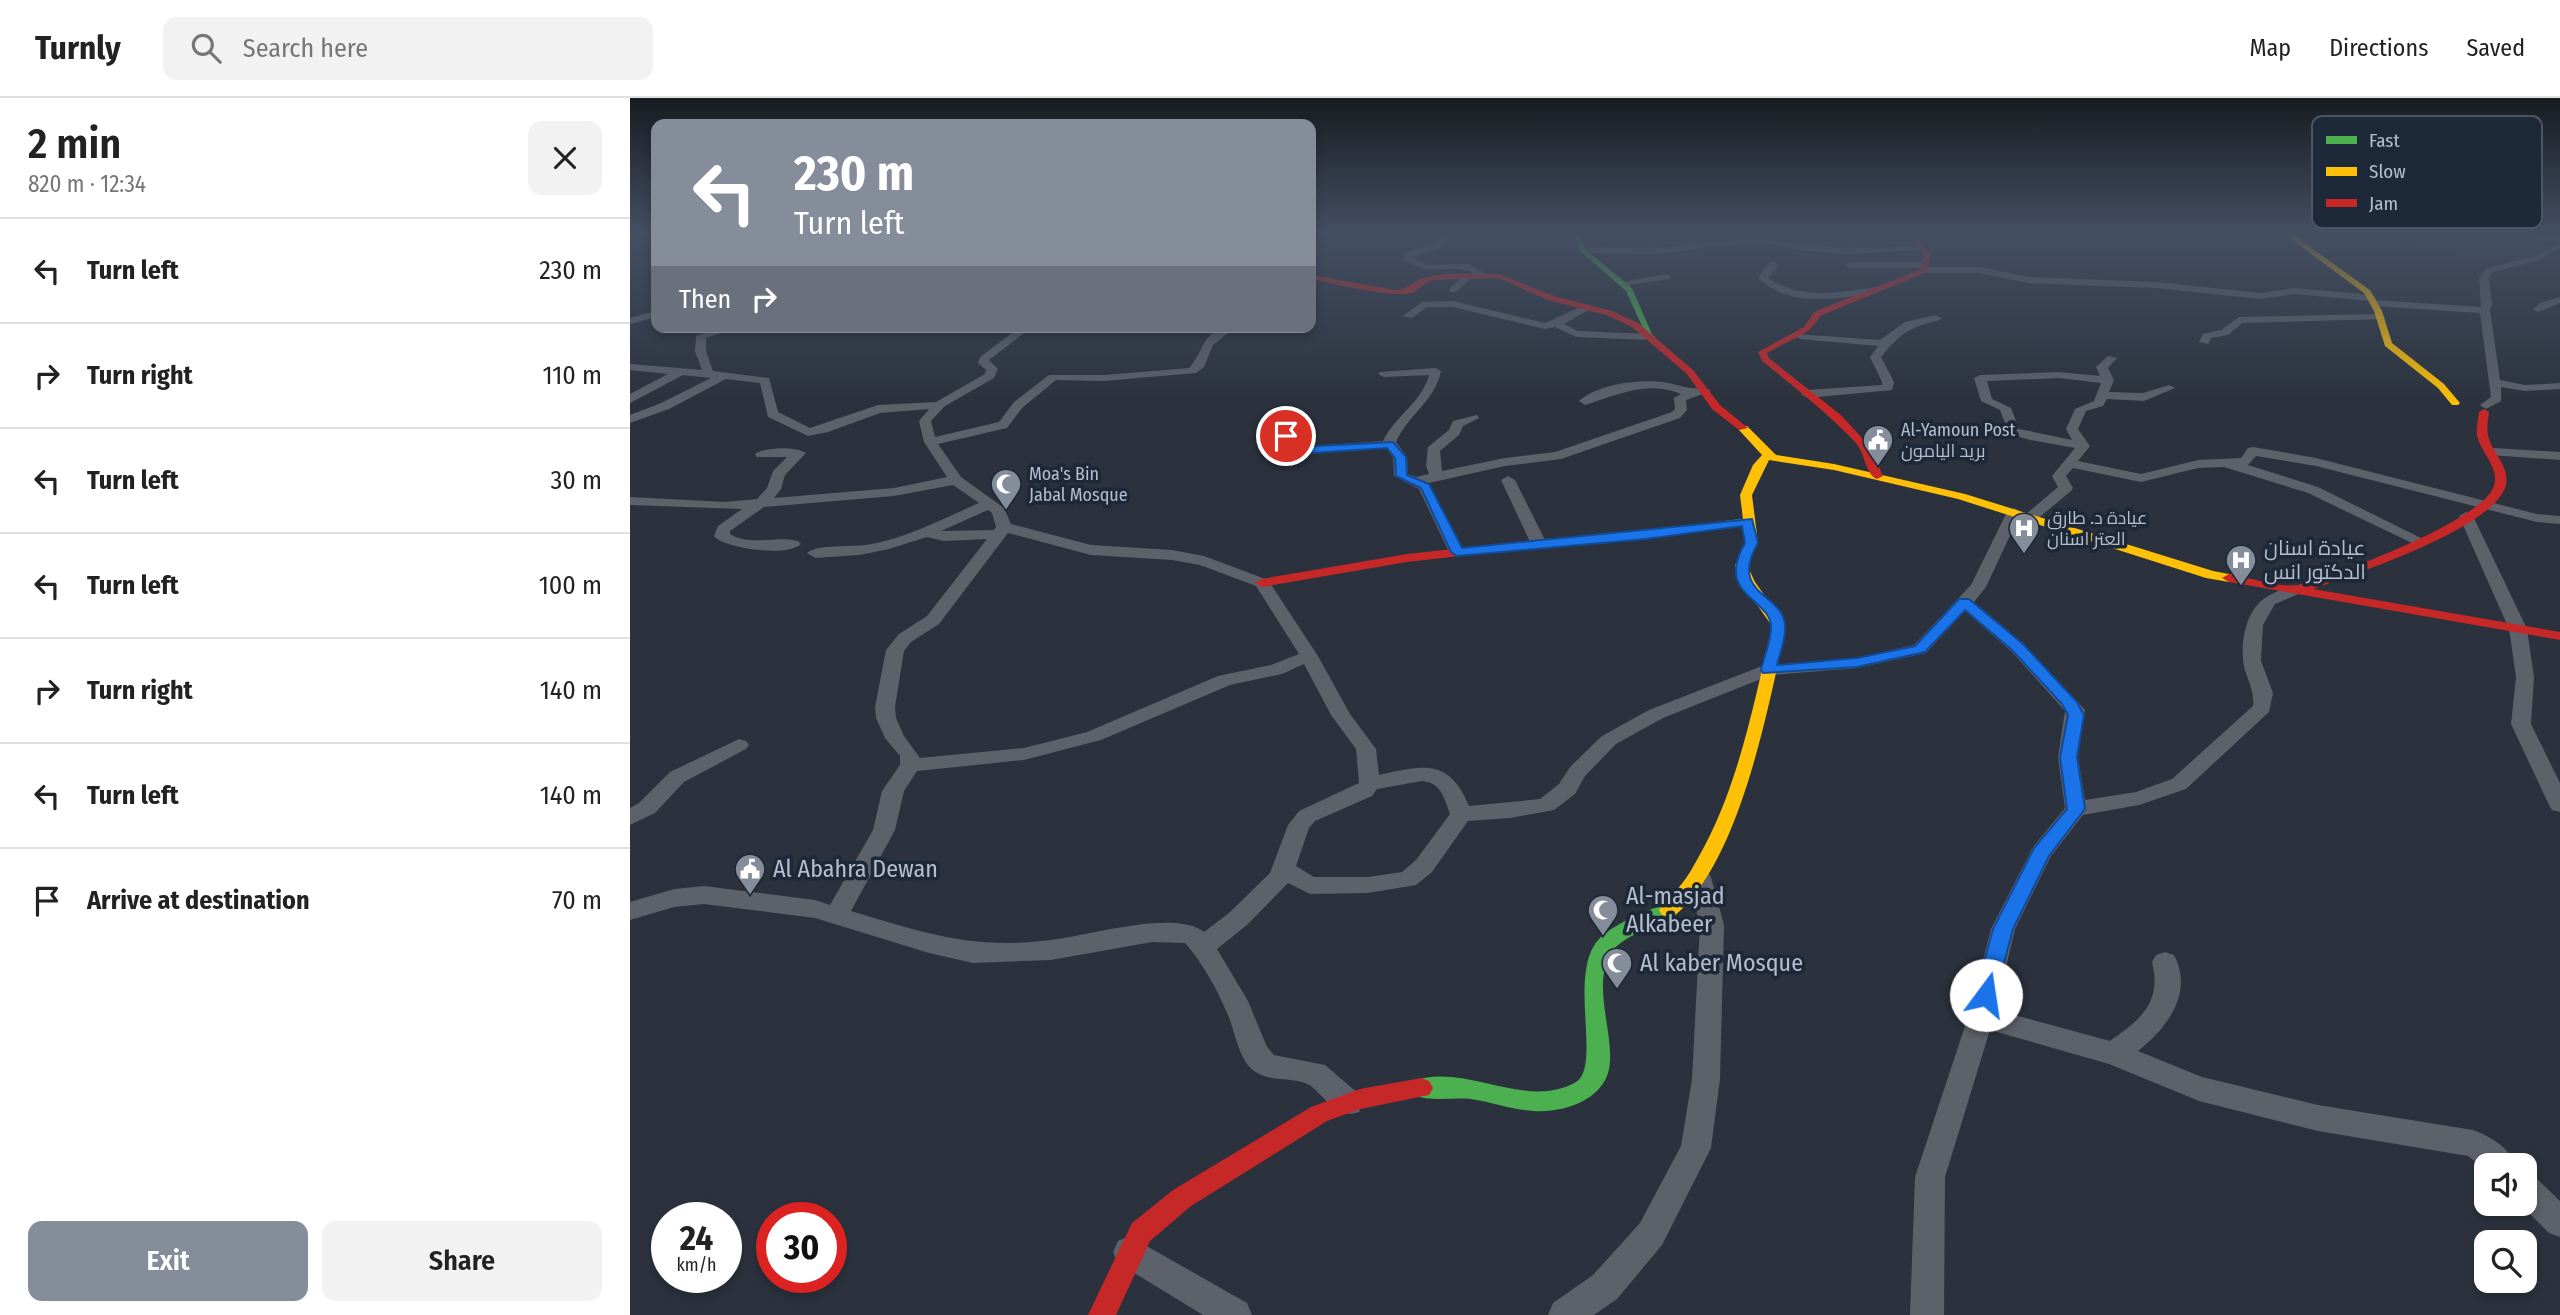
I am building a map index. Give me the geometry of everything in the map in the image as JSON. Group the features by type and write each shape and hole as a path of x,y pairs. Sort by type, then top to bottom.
{"street":[{"path":"1536,291 1634,325 1690,372 1698,392"},
{"path":"1627,291 1651,337"},
{"path":"1783,291 1805,296 1837,291"},
{"path":"1864,291 1817,314 1813,327 1800,335 1765,348 1762,354 1838,418 1865,447 1877,476"},
{"path":"2211,291 2260,296 2294,291 2375,306"},
{"path":"2364,291 2375,306 2389,346 2441,386 2455,403 2470,401 2485,408"},
{"path":"1927,1315 1930,1177 1980,1017 2003,929 2041,853 2076,809 2139,798 2179,784 2262,708 2264,693 2252,661 2254,625 2269,601 2337,577 2419,541 2485,505 2496,496 2500,486 2494,452 2482,436 2485,408 2497,398 2485,310 2485,291"},
{"path":"2538,309 2559,296"},
{"path":"1408,316 1425,304 1453,304 1533,323 1556,324 1576,334 1651,337"},
{"path":"2204,342 2207,337 2224,333 2239,320 2375,306 2485,310"},
{"path":"1556,324 1587,307"},
{"path":"630,321 651,315"},
{"path":"1807,394 1888,388 1888,382 1875,357 1884,342 1909,324 1937,318"},
{"path":"709,374 699,345 701,336 712,333"},
{"path":"836,916 884,830 893,791 910,765 910,755 895,738 886,718 885,707 895,650 905,638 933,621 1001,530 1002,515 956,480 930,442 925,422 939,405 990,376 992,369 984,363 984,359 1019,333"},
{"path":"930,442 1003,425 1017,405 1053,377 1104,378 1192,370 1198,367 1199,356 1220,333"},
{"path":"1800,335 1884,342"},
{"path":"2083,446 2072,429 2081,409 2099,403 2108,380 2102,367 2112,358"},
{"path":"630,367 765,380 772,414 803,431 824,429 878,410 939,405"},
{"path":"630,399 682,371"},
{"path":"1384,374 1436,371 1434,384 1428,394 1394,429 1390,444"},
{"path":"2083,446 2013,431 2005,408 1986,401 1980,378 2059,375 2108,380"},
{"path":"630,419 658,409 723,376"},
{"path":"2497,383 2551,390"},
{"path":"1585,401 1607,389 1631,386 1678,387 1698,392 1753,436 1762,452 1768,456 1877,476 1961,496 2202,573 2560,636"},
{"path":"2102,395 2144,397 2169,388"},
{"path":"1417,481 1505,462 1556,456 1599,443 1635,426 1675,415 1681,410 1680,398 1698,392"},
{"path":"1437,476 1433,466 1433,450 1455,432 1457,424 1473,418"},
{"path":"1289,427 1286,436 1289,446 1296,451 1390,444"},
{"path":"1390,444 1400,457 1401,476 1425,486 1457,552"},
{"path":"1461,814 1510,811 1546,804 1567,789 1577,772 1609,740 1656,714 1768,670 1857,663 1920,649 1978,587 2023,515 2066,488 2059,476 2083,446"},
{"path":"2069,463 2141,478 2199,464 2245,462 2253,451 2316,462 2537,518 2560,520"},
{"path":"2494,452 2560,456"},
{"path":"762,454 799,453 778,474 774,489 762,502 737,517 723,529 722,536 729,541 745,544 793,544"},
{"path":"1102,1315 1129,1252 1141,1232 1182,1198 1319,1114 1380,1094 1439,1087 1477,1090 1515,1100 1552,1102 1590,1087 1597,1075 1599,1061 1594,973 1597,958 1603,948 1622,933 1671,909 1687,894 1699,877 1732,800 1762,702 1779,626 1773,614 1751,591 1743,575 1741,561 1752,543 1746,495 1759,465 1768,456"},
{"path":"2226,463 2313,491 2419,541"},
{"path":"630,501 714,506 894,492 956,480"},
{"path":"1508,480 1539,544"},
{"path":"814,554 861,552 892,545 988,504"},
{"path":"2466,516 2518,629 2525,677 2521,724 2560,805"},
{"path":"926,531 944,536 1001,530 1091,550 1172,555 1204,561 1262,583 1457,552 1646,536 1748,522"},
{"path":"1262,583 1309,656 1341,715 1366,749 1370,784"},
{"path":"1964,602 2017,647 2075,710 2068,757 2076,809"},
{"path":"910,765 1024,754 1094,736 1225,680 1276,670 1309,656"},
{"path":"630,818 647,808 677,777 739,745"},
{"path":"1203,947 1238,919 1285,870 1299,825 1307,816 1364,790 1370,784 1433,774 1446,780 1461,814"},
{"path":"1285,870 1310,886 1368,885 1408,879 1424,866 1461,814"},
{"path":"1565,1315 1605,1287 1651,1234 1696,1148 1706,1079 1712,925 1699,877"},
{"path":"630,911 674,898 704,895 815,909 929,944 973,953 1051,950 1152,933 1192,936 1203,947 1239,1009 1256,1054 1264,1063 1276,1068 1315,1073 1349,1103"},
{"path":"2114,1054 2148,1029 2165,1004 2170,975 2165,962"},
{"path":"1980,1017 2114,1054 2212,1092 2318,1118 2473,1143 2489,1153"},
{"path":"2537,1200 2560,1222"},
{"path":"1129,1252 1235,1315"}],"traffic: fast":[{"path":"1629,291 1651,337"},
{"path":"1543,543 1646,535 1748,522"},
{"path":"1421,1088 1469,1089 1523,1100 1546,1101 1571,1095 1588,1086 1596,1075 1599,1061 1594,986 1598,958 1603,948 1617,936 1669,910"}],"traffic: slow":[{"path":"2365,291 2378,311 2388,344 2441,386 2455,403"},
{"path":"1743,428 1773,458 1834,467 1961,496 2211,575 2229,578"},
{"path":"1669,910 1690,888 1725,820 1752,736 1779,626 1748,582 1741,565 1752,543 1746,495 1759,465 1767,456"}],"traffic: jam":[{"path":"1389,291 1406,291"},
{"path":"1534,291 1609,313 1635,325 1690,372 1716,407 1743,428"},
{"path":"1873,291 1817,314 1807,329 1762,352 1765,359 1838,418 1865,447 1877,476"},
{"path":"2301,588 2410,547 2469,517 2489,502 2499,488 2500,479 2497,464 2482,433 2484,412"},
{"path":"1262,583 1407,558 1543,543"},
{"path":"2229,578 2560,636"},
{"path":"1102,1315 1141,1232 1182,1198 1319,1114 1360,1099 1421,1088"}],"place":[{"name":"Al-Yamoun Post بريد اليامون","path":"1878,467"},
{"name":"Moa's Bin Jabal Mosque","path":"1006,511"},
{"name":"عيادة د. طارق العتر اسنان","path":"2024,555"},
{"name":"عيادة اسنان الدكتور انس","path":"2241,587"},
{"name":"Al Abahra Dewan","path":"750,896"},
{"name":"Al-masjad Alkabeer","path":"1603,937"},
{"name":"Al kaber Mosque","path":"1617,990"}],"route":[{"path":"1286,436 1289,446 1296,451 1390,444 1400,457 1401,476 1425,486 1457,552 1646,536 1731,522 1748,522 1752,543 1748,554 1741,561 1744,581 1776,617 1779,626 1768,670 1857,663 1920,649 1964,602 2017,647 2069,702 2076,715 2068,757 2076,809 2041,853 2003,929 1986,995"}]}
